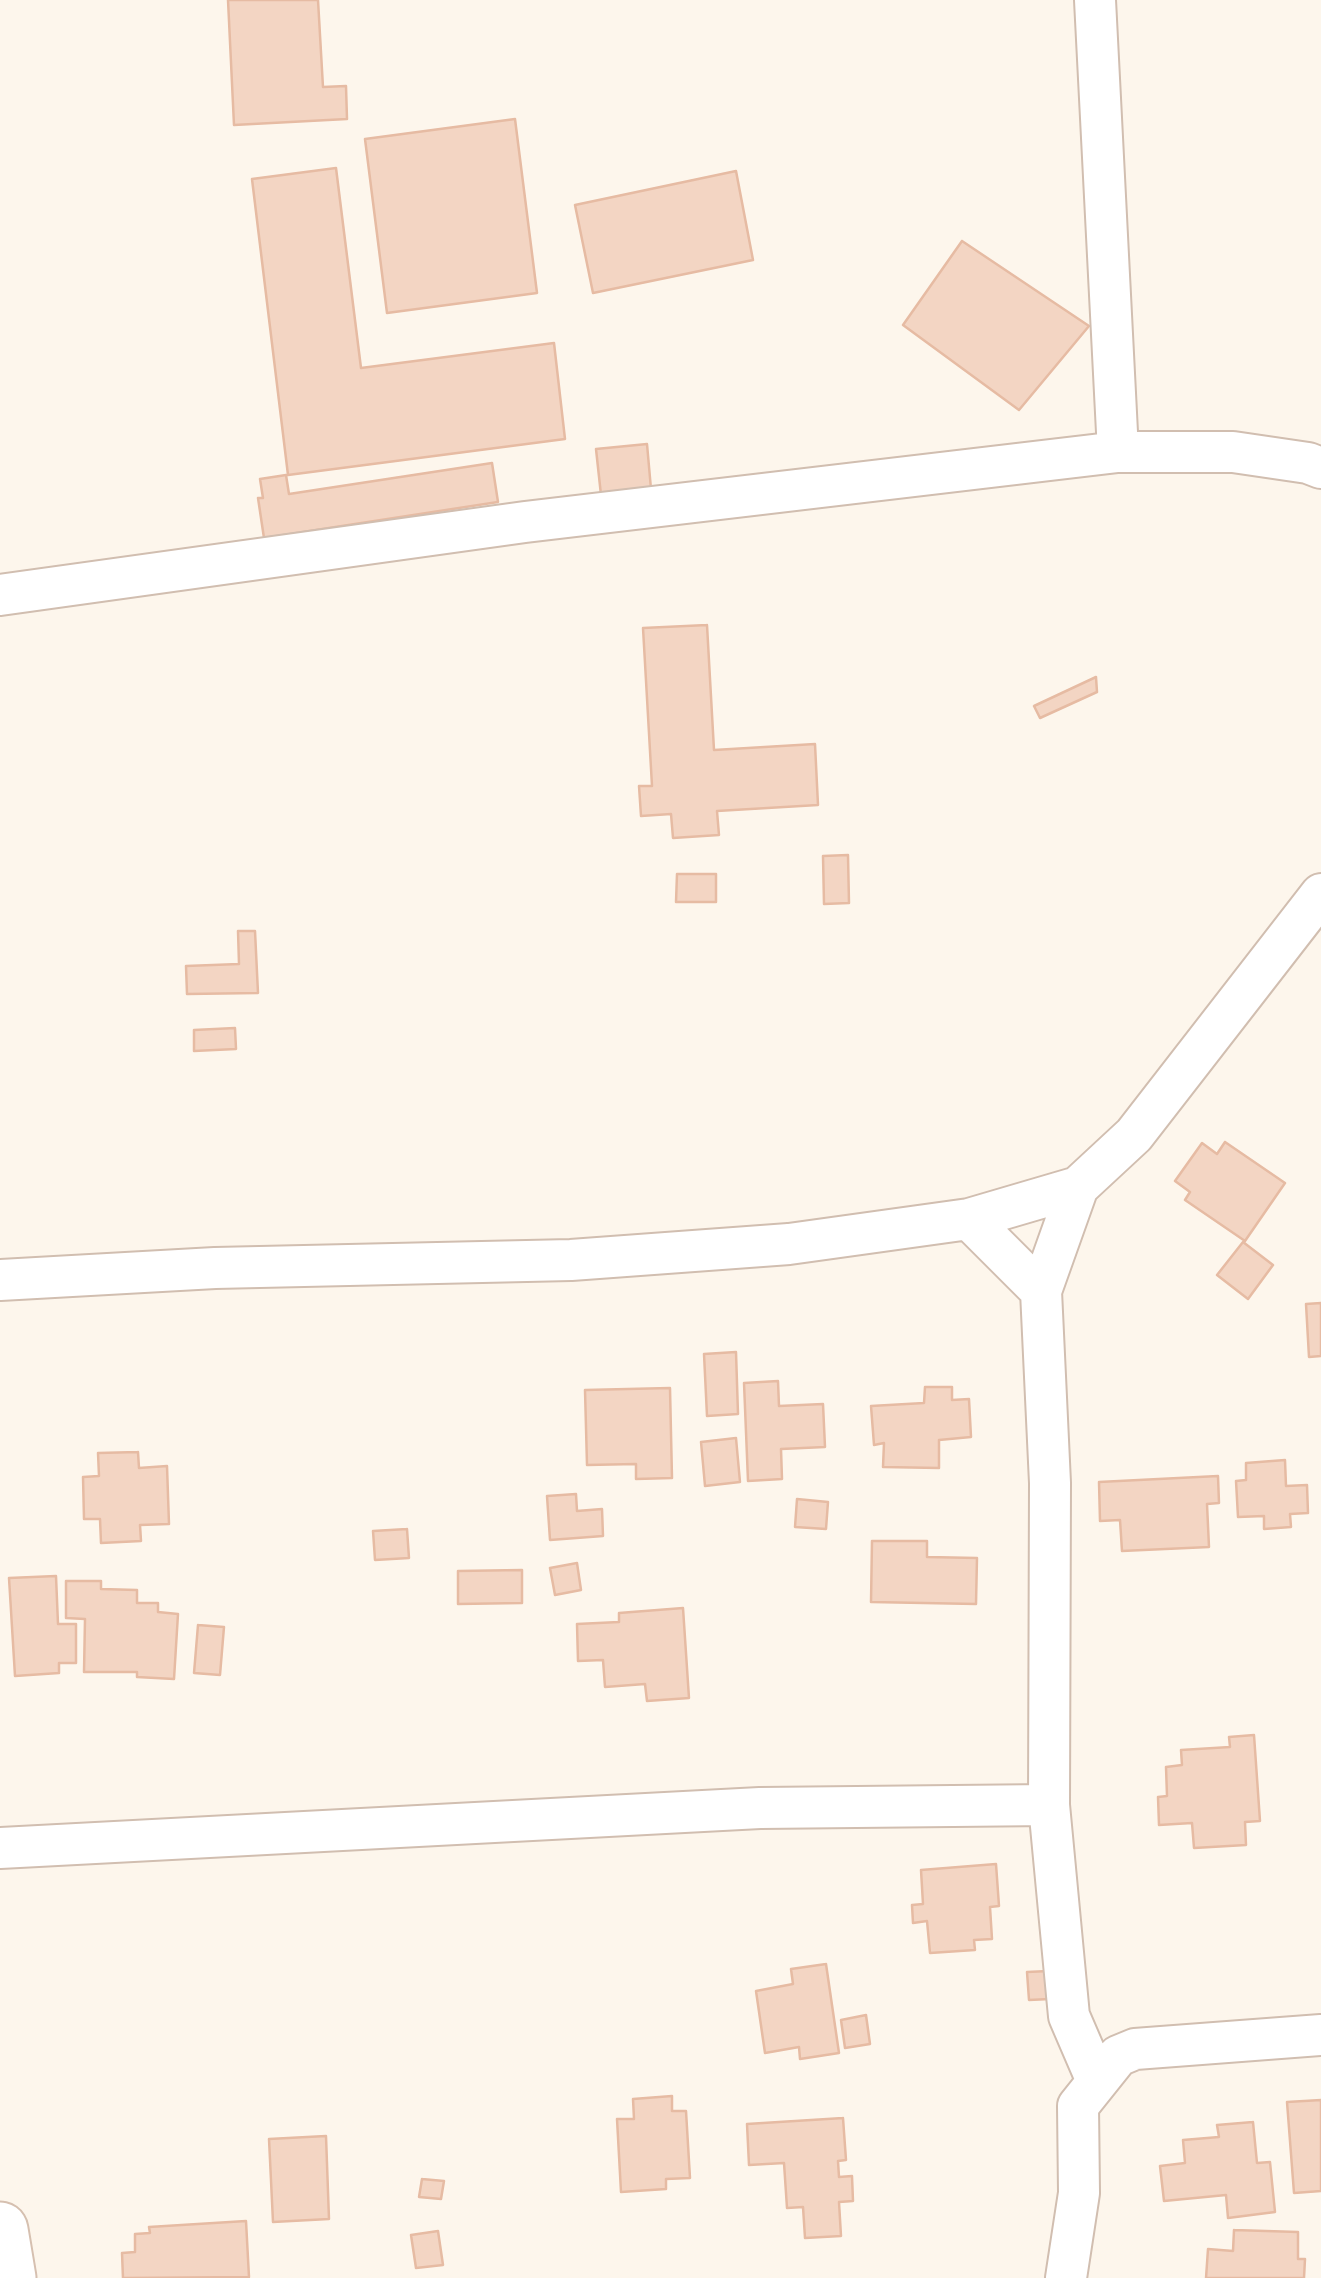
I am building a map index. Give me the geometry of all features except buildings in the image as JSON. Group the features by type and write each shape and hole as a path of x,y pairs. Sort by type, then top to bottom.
{"street":[{"path":"1095,0 1118,452"},
{"path":"0,595 525,522 1118,452 1232,452 1308,462 1321,468"},
{"path":"1096,2080 1069,2016 1048,1806 1050,1483 1041,1291 1078,1188 1134,1135 1321,894"},
{"path":"0,1280 215,1268 571,1260 789,1244 969,1219 1078,1188"},
{"path":"969,1219 1041,1291"},
{"path":"0,1848 760,1808 1048,1806"},
{"path":"1066,2278 1079,2193 1078,2106 1118,2056 1135,2049 1321,2035"},
{"path":"0,2230 8,2278"}]}
